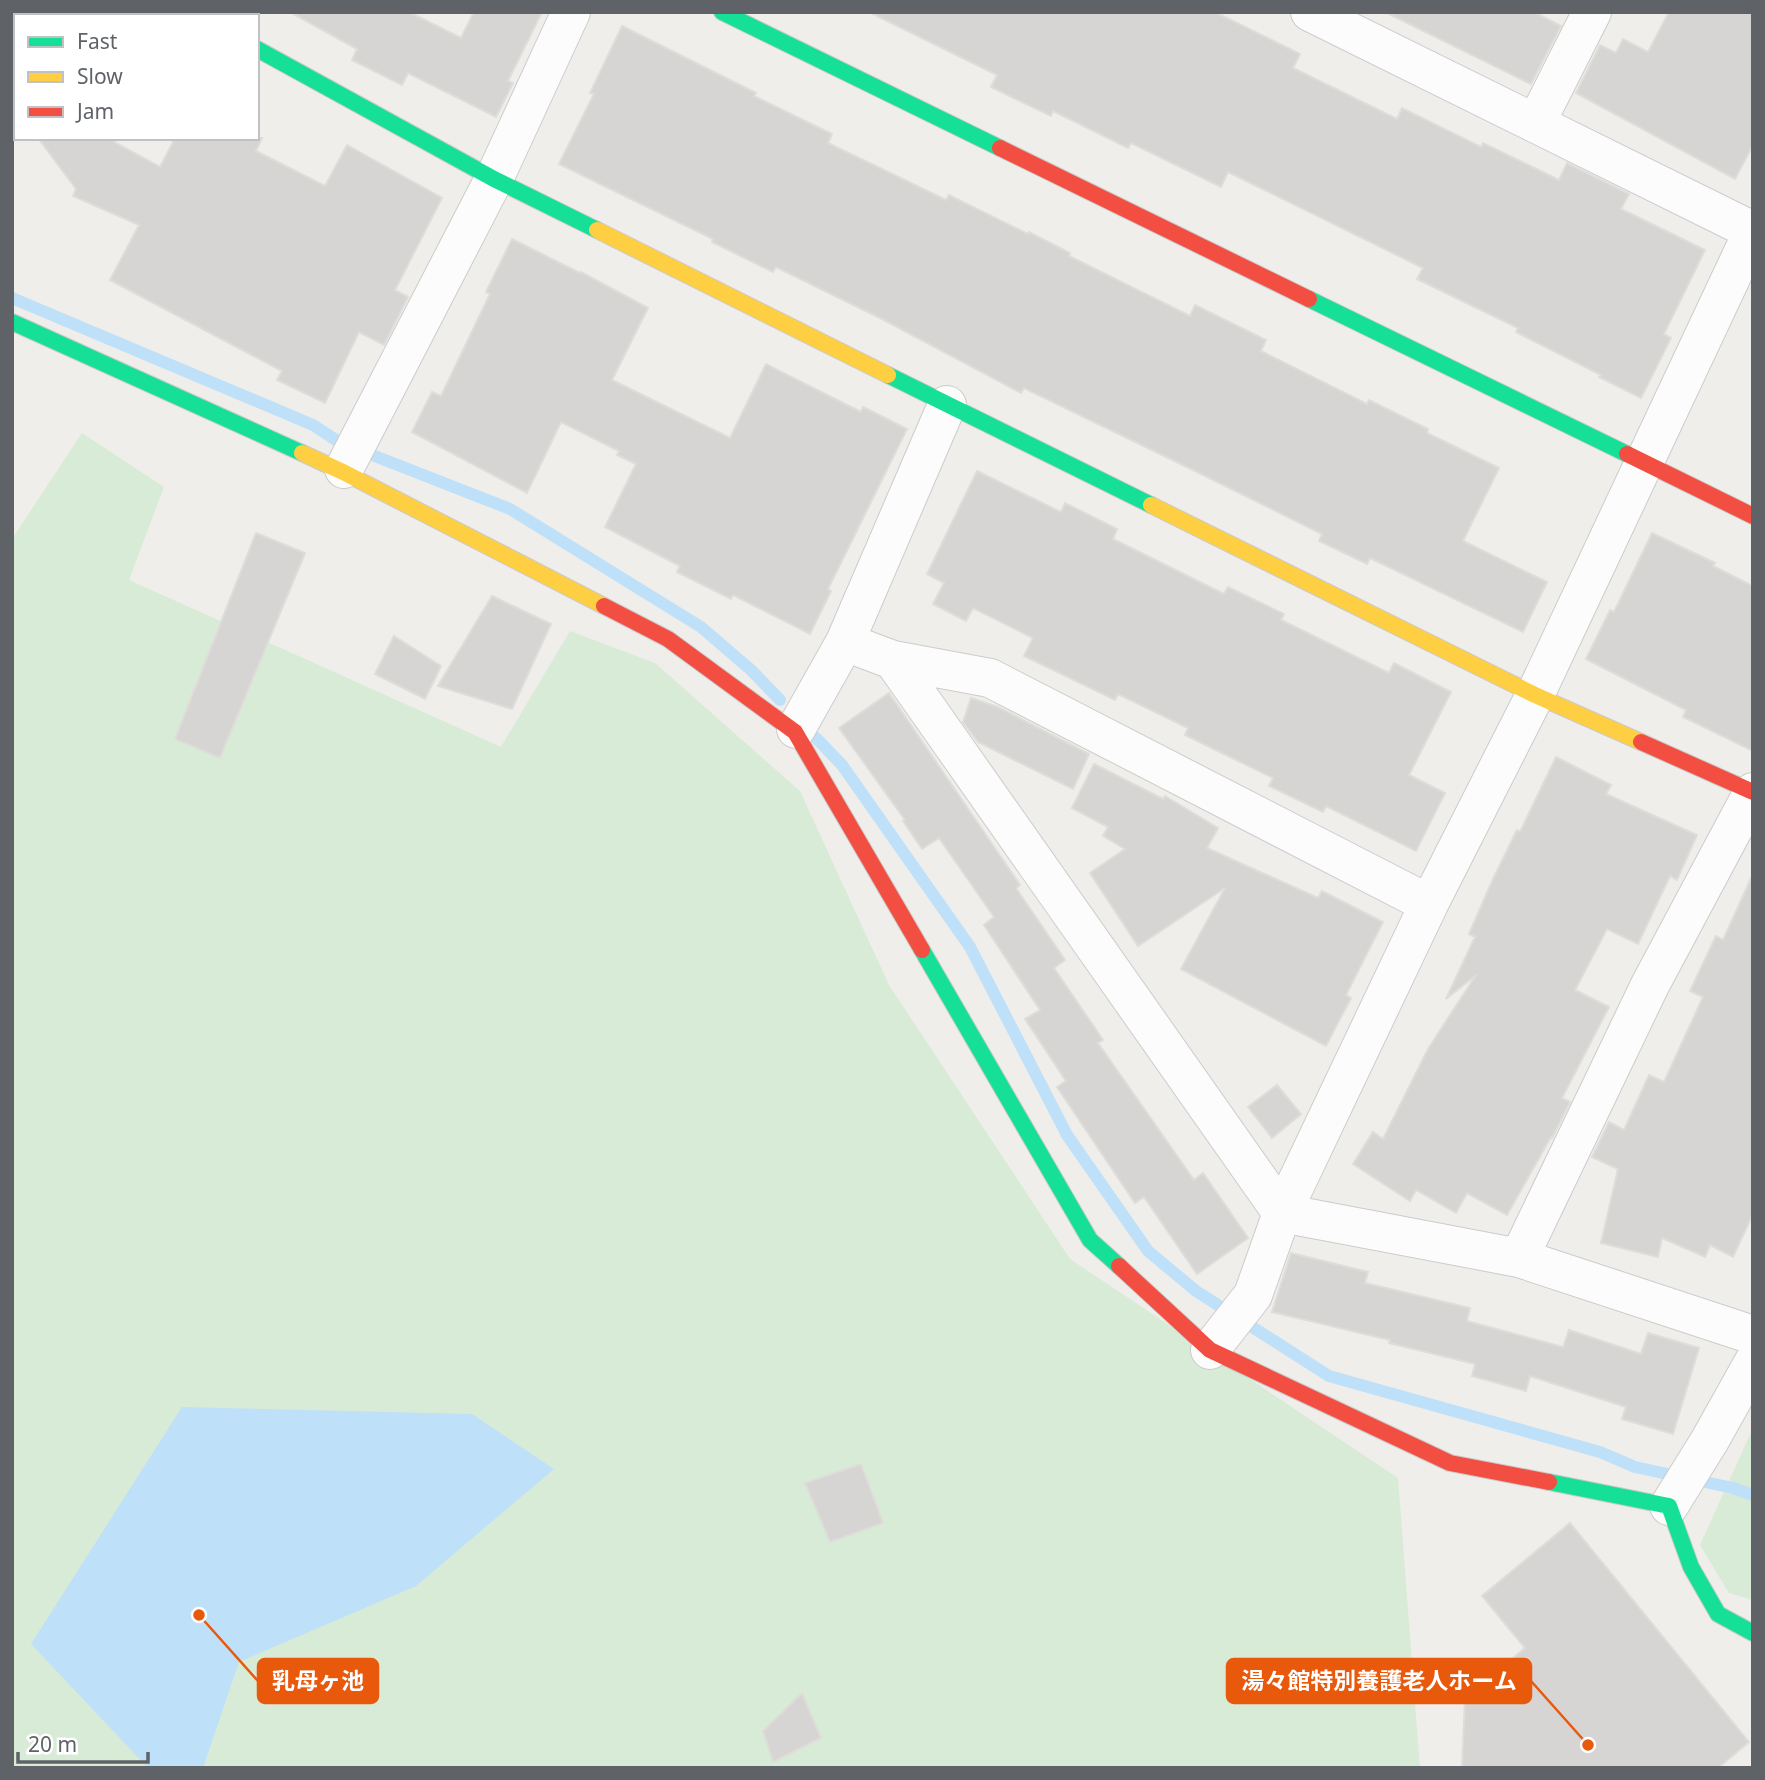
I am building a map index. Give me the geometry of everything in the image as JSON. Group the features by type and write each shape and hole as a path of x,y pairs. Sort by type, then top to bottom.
{"street":[{"path":"343,470 494,179 571,12"},
{"path":"722,12 1753,516"},
{"path":"1210,1350 1253,1295 1282,1213 1429,904 1535,695 1753,231 1310,12"},
{"path":"1536,122 1592,12"},
{"path":"259,50 494,179 947,405 1535,695 1753,792 1650,985 1519,1258"},
{"path":"12,322 343,470 668,639 795,731 1090,1240 1210,1350 1450,1463 1669,1506"},
{"path":"795,731 845,642 947,405"},
{"path":"845,642 893,660 990,678 1429,904"},
{"path":"893,660 1282,1213 1519,1258 1753,1335"},
{"path":"1669,1506 1753,1363"},
{"path":"1669,1506 1691,1567 1718,1614 1753,1633"}],"green space":[{"path":"82,433 164,487 129,580 501,747 570,631 655,663 800,791 889,985 1070,1259 1398,1478 1420,1768 12,1768 12,539"},
{"path":"1753,1428 1753,1600 1729,1593 1700,1545"}],"water":[{"path":"182,1407 472,1414 554,1469 416,1586 239,1662 203,1768 148,1768 31,1644"}],"building":[{"path":"290,12 409,12 461,38 474,12 542,12 508,81 513,83 496,117 408,73 402,85 352,60 357,49"},
{"path":"869,12 1215,12 1300,54 1293,68 1397,119 1402,108 1481,147 1483,143 1559,180 1567,163 1629,194 1621,209 1705,250 1664,334 1671,338 1641,398 1516,332 1518,328 1417,279 1423,268 1228,172 1221,187 1131,143 1128,148 1053,111 1051,116 991,87 997,75"},
{"path":"1385,12 1534,12 1561,26 1531,84"},
{"path":"1669,12 1753,12 1753,145 1735,179 1576,93 1600,45 1616,53 1623,39 1648,52"},
{"path":"622,26 832,134 828,143 946,200 949,195 1028,234 1029,232 1070,253 1069,256 1190,316 1195,305 1266,340 1261,351 1367,404 1369,400 1428,429 1427,433 1499,468 1463,541 1547,582 1523,632 1370,558 1367,564 1319,541 1322,534 1191,469 1024,388 1021,393 882,319 776,267 773,272 712,242 713,239 559,164 594,94 590,93"},
{"path":"262,138 256,151 325,186 347,145 442,198 395,290 408,297 384,345 359,332 325,403 277,380 282,371 110,280 139,225 73,196 76,189 39,140 114,140 160,167 174,140"},
{"path":"512,239 648,308 612,380 730,438 766,364 861,412 863,407 907,429 828,589 831,591 810,634 733,595 731,599 677,572 680,566 605,527 636,464 617,455 619,451 561,422 527,493 412,432 432,392 441,396 490,294 486,292"},
{"path":"977,471 1061,512 1065,503 1117,529 1113,539 1224,594 1228,587 1284,614 1281,620 1389,673 1394,663 1451,692 1409,775 1445,793 1416,851 1326,806 1323,812 1269,786 1273,778 1185,735 1188,728 1118,694 1115,700 1024,656 1033,638 973,608 966,621 933,604 944,583 927,574"},
{"path":"256,533 305,553 220,758 175,739"},
{"path":"1652,533 1715,563 1713,566 1753,586 1753,751 1683,717 1686,710 1586,659 1610,610 1614,612"},
{"path":"492,596 551,624 512,709 438,686"},
{"path":"394,636 441,666 425,699 375,674"},
{"path":"889,693 1020,885 1016,888 1065,960 1054,968 1103,1040 1098,1043 1194,1180 1203,1173 1248,1238 1197,1274 1144,1197 1135,1203 1057,1087 1066,1081 1025,1019 1040,1010 984,925 994,917 939,838 922,849 903,821 905,820 839,728"},
{"path":"971,698 998,707 1089,754 1073,789 978,742 963,722"},
{"path":"1556,757 1611,785 1606,794 1697,835 1677,880 1670,876 1638,944 1607,929 1575,990 1609,1007 1562,1098 1570,1102 1507,1215 1467,1193 1456,1213 1416,1190 1410,1201 1353,1164 1373,1132 1383,1139 1428,1049 1476,975 1446,999 1475,937 1469,934 1493,879 1517,830 1520,832"},
{"path":"1094,764 1163,799 1165,796 1218,828 1207,848 1318,898 1322,891 1383,922 1346,995 1351,998 1326,1046 1181,969 1225,888 1138,946 1090,873 1125,849 1103,836 1108,827 1072,808"},
{"path":"1753,874 1753,1214 1733,1257 1710,1245 1705,1257 1662,1238 1658,1257 1601,1243 1618,1169 1592,1157 1609,1122 1624,1130 1649,1075 1664,1082 1703,997 1690,991 1716,936 1723,940"},
{"path":"1277,1085 1301,1114 1272,1138 1248,1107"},
{"path":"1291,1253 1368,1272 1365,1283 1470,1308 1467,1321 1563,1347 1569,1330 1641,1354 1648,1333 1699,1348 1673,1434 1622,1419 1626,1407 1530,1376 1526,1391 1472,1376 1475,1364 1389,1343 1390,1340 1272,1312"},
{"path":"861,1464 883,1523 830,1542 805,1483"},
{"path":"1570,1523 1749,1742 1718,1768 1462,1768 1465,1698 1525,1648 1482,1596"},
{"path":"802,1693 821,1738 773,1762 763,1731"}],"waterway":[{"path":"12,298 313,425 339,442 510,509 701,627 751,670 780,700"},
{"path":"816,738 842,765 970,947 1067,1135 1148,1251 1196,1291 1329,1376 1600,1452 1635,1467 1733,1488 1753,1495"}],"traffic: fast":[{"path":"722,12 1000,148"},
{"path":"259,50 494,179 597,230"},
{"path":"1309,299 1627,454"},
{"path":"12,322 302,453"},
{"path":"888,375 1151,505"},
{"path":"922,950 1090,1240 1119,1266"},
{"path":"1549,1482 1669,1506 1691,1567 1718,1614 1753,1633"}],"traffic: slow":[{"path":"597,230 888,375"},
{"path":"302,453 604,606"},
{"path":"1151,505 1535,695 1641,742"}],"traffic: jam":[{"path":"1000,148 1309,299"},
{"path":"1627,454 1753,516"},
{"path":"604,606 668,639 795,732 922,950"},
{"path":"1641,742 1753,792"},
{"path":"1119,1266 1210,1350 1450,1463 1549,1482"}],"place":[{"name":"乳母ヶ池","path":"199,1615"},
{"name":"湯々館特別養護老人ホーム","path":"1588,1745"}]}
